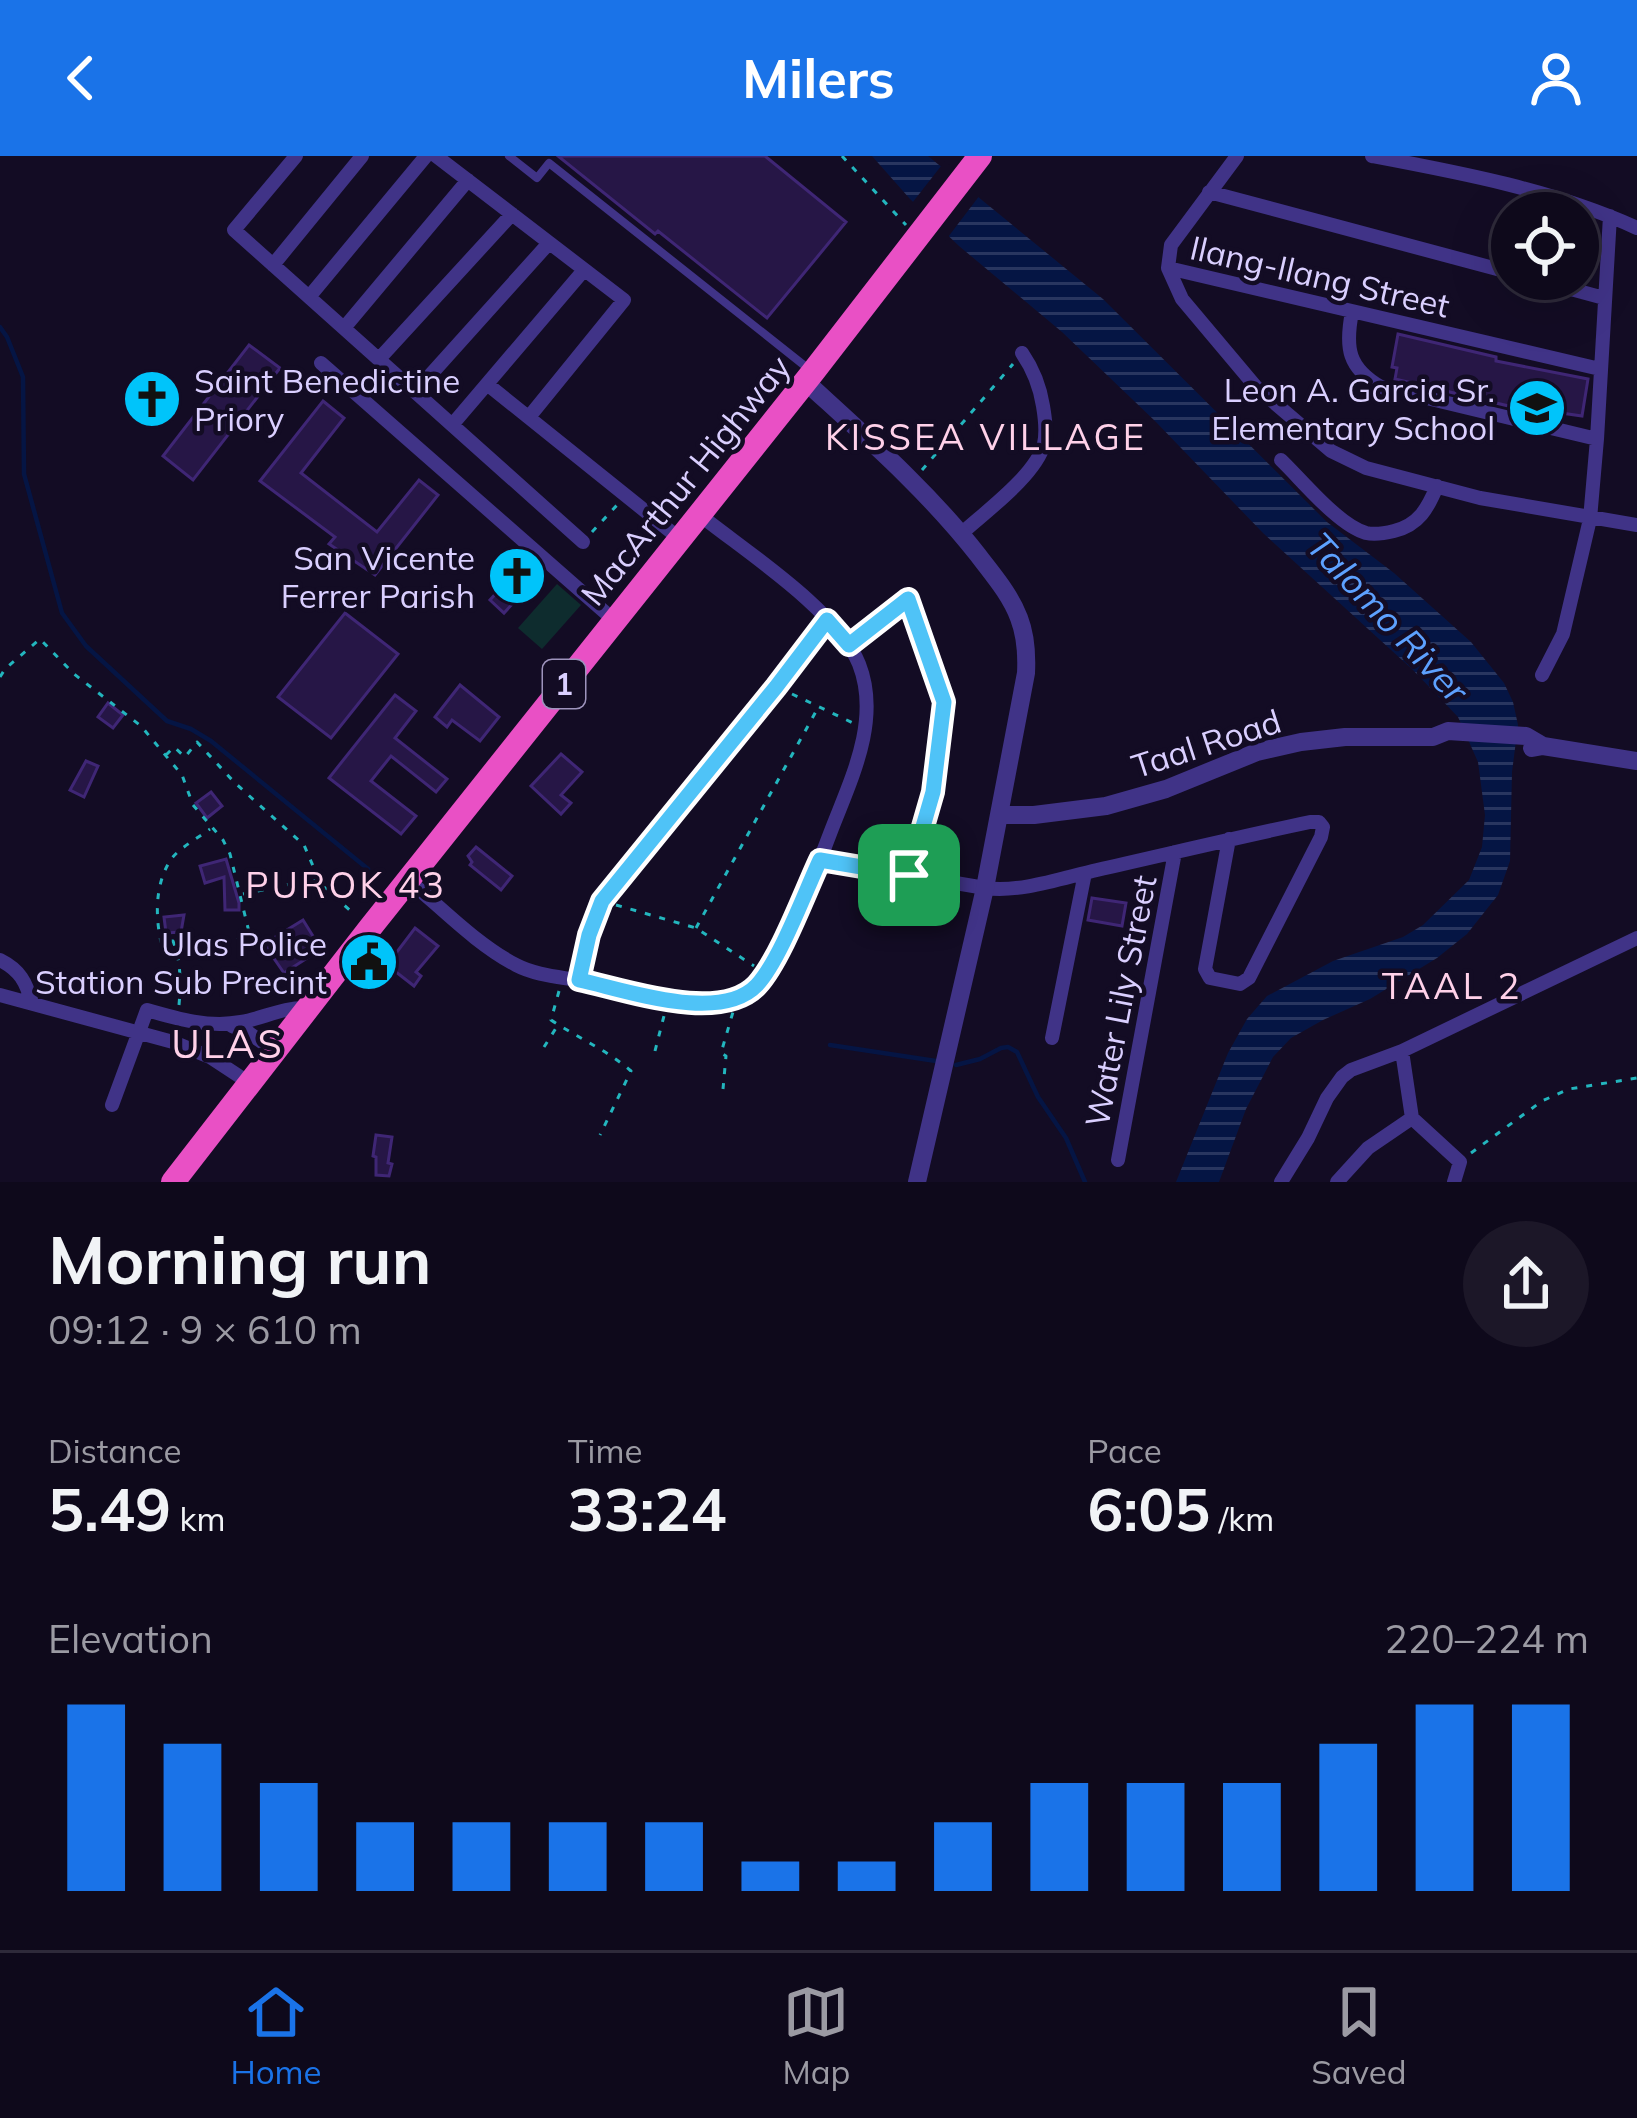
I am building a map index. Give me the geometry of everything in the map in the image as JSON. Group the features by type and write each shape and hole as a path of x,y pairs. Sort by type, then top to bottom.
{"highway":[{"name":"MacArthur Highway","path":"173,1182 976,161"}],"street":[{"path":"296,156 234,230 583,542"},
{"path":"273,265 362,156"},
{"path":"309,297 427,156"},
{"path":"436,156 624,300 529,417"},
{"path":"1237,156 1172,245 1168,268 1194,314 1256,387 1299,427 1331,451 1366,468 1480,498 1637,525"},
{"path":"1372,156 1541,194 1637,228"},
{"path":"344,328 468,180"},
{"path":"1209,192 1491,267"},
{"path":"379,359 512,214"},
{"path":"1542,675 1563,634 1590,518 1610,216"},
{"path":"415,392 549,243"},
{"name":"Ilang-Ilang Street","path":"1168,268 1600,369"},
{"path":"452,425 584,270"},
{"path":"1599,297 1604,298"},
{"path":"1352,312 1348,347 1363,377 1381,387 1597,439"},
{"path":"962,534 1032,466 1044,443 1041,396 1022,353"},
{"path":"321,364 615,621"},
{"path":"810,377 962,534 1018,614 1027,653 985,888 917,1182"},
{"path":"487,384 680,539"},
{"path":"1281,460 1343,520 1366,533 1385,534 1419,519 1437,486"},
{"path":"408,880 512,963 536,973 705,1004 746,994 765,974 820,860 866,729 866,688 849,645 827,620 700,515"},
{"path":"571,979 602,901 827,620"},
{"name":"Taal Road","path":"999,815 1106,806 1166,789 1257,752 1345,737 1443,737 1532,744 1637,760"},
{"path":"820,860 985,888 1017,887 1085,873 1229,839 1310,822 1322,824 1321,837 1249,978 1236,985 1210,978 1205,969 1229,839"},
{"name":"Water Lily Street","path":"1118,1160 1175,852"},
{"path":"1052,1038 1085,873"},
{"path":"1281,1182 1342,1077 1637,938"},
{"path":"0,960 21,975 32,1003"},
{"path":"0,995 139,1031 198,1052 248,1082"},
{"path":"221,1024 307,1008"},
{"path":"112,1105 147,1010 239,1029 273,1050"},
{"path":"1402,1051 1412,1118 1460,1162 1454,1182"},
{"path":"1337,1182 1369,1148 1412,1118"}],"lane":[{"path":"508,156 537,178 549,163 810,377"}],"path":[{"path":"842,156 898,219 920,233"},
{"path":"913,480 1022,353"},
{"path":"583,542 626,495"},
{"path":"849,645 908,599 944,702 933,792 909,875"},
{"path":"0,677 40,640 74,674 141,726 166,755 182,775 193,805 230,854 249,932 230,944"},
{"path":"776,687 866,729"},
{"path":"696,928 819,706"},
{"path":"166,755 174,747 185,757 197,742 304,845 315,879 370,928"},
{"path":"178,1019 178,959 173,941 161,942 155,914 158,894 172,859 212,828"},
{"path":"242,894 315,879"},
{"path":"602,901 696,928 765,974"},
{"path":"571,979 551,1020 610,1053 631,1071 600,1136"},
{"path":"655,1051 669,999"},
{"path":"723,1089 726,1056 721,1053 732,1001"},
{"path":"544,1047 558,1024"},
{"path":"1460,1162 1542,1101 1570,1089 1637,1078"}],"green space":[{"path":"557,584 581,605 542,649 518,628"}],"water":[{"name":"Talomo River","path":"872,156 928,156 1103,299 1327,522 1394,573 1471,642 1513,702 1518,725 1510,861 1498,895 1467,934 1437,958 1370,999 1291,1038 1273,1057 1246,1109 1219,1182 1176,1182 1228,1053 1247,1019 1267,996 1333,961 1403,937 1423,925 1469,880 1482,847 1485,815 1478,762 1458,717 1413,670 1263,533 1062,332 959,246"}],"pier":[{"path":"945,161 983,191 945,241 909,207"}],"building":[{"path":"558,156 765,156 846,222 767,318"},
{"name":"Leon A. Garcia Sr. Elementary School","path":"1398,334 1496,357 1496,361 1588,379 1582,416 1561,413 1559,418 1395,379 1397,368 1392,367"},
{"path":"249,345 280,368 193,480 163,456"},
{"path":"323,401 344,418 301,473 377,532 419,480 438,495 375,575 329,544 335,537 260,481"},
{"path":"500,589 514,602 504,613 490,600"},
{"path":"345,613 398,654 331,738 278,697"},
{"path":"460,685 499,717 480,741 452,720 447,727 435,717"},
{"path":"395,695 416,711 395,738 447,779 436,792 391,756 371,781 416,816 401,834 329,778"},
{"path":"108,703 123,715 113,728 98,717"},
{"path":"561,754 582,772 561,795 571,803 561,814 531,786"},
{"path":"86,761 98,766 84,797 70,790"},
{"path":"211,792 222,806 207,818 196,803"},
{"path":"476,847 512,876 501,890 470,865 468,856"},
{"path":"226,859 239,910 225,910 224,877 205,883 200,866"},
{"path":"1092,898 1126,903 1122,926 1088,920"},
{"path":"184,915 181,932 166,933 164,917"},
{"path":"303,920 321,949 284,973 264,944"},
{"path":"415,928 438,946 416,972 421,976 414,986 387,965"},
{"path":"376,1135 392,1137 389,1176 376,1175"}],"waterway":[{"path":"0,327 23,377 24,474 62,613 86,646 167,721 211,741 368,869"},
{"path":"830,1045 936,1061"},
{"path":"956,1065 1001,1048 1017,1052 1085,1182"}],"place":[{"name":"Saint Benedictine Priory","path":"152,399"},
{"name":"Leon A. Garcia Sr. Elementary School","path":"1537,408"},
{"name":"San Vicente Ferrer Parish","path":"517,576"},
{"name":"Ulas Police Station Sub Precint","path":"369,962"}],"district":[{"name":"KISSEA VILLAGE","path":"986,436"},
{"name":"PUROK 43","path":"346,884"},
{"name":"TAAL 2","path":"1452,985"},
{"name":"ULAS","path":"228,1043"}],"route":[{"path":"908,599 944,702 933,792 909,875 820,860 765,974 732,1001 689,1003 579,980 589,935 616,880 827,620 849,645 908,599"}]}
